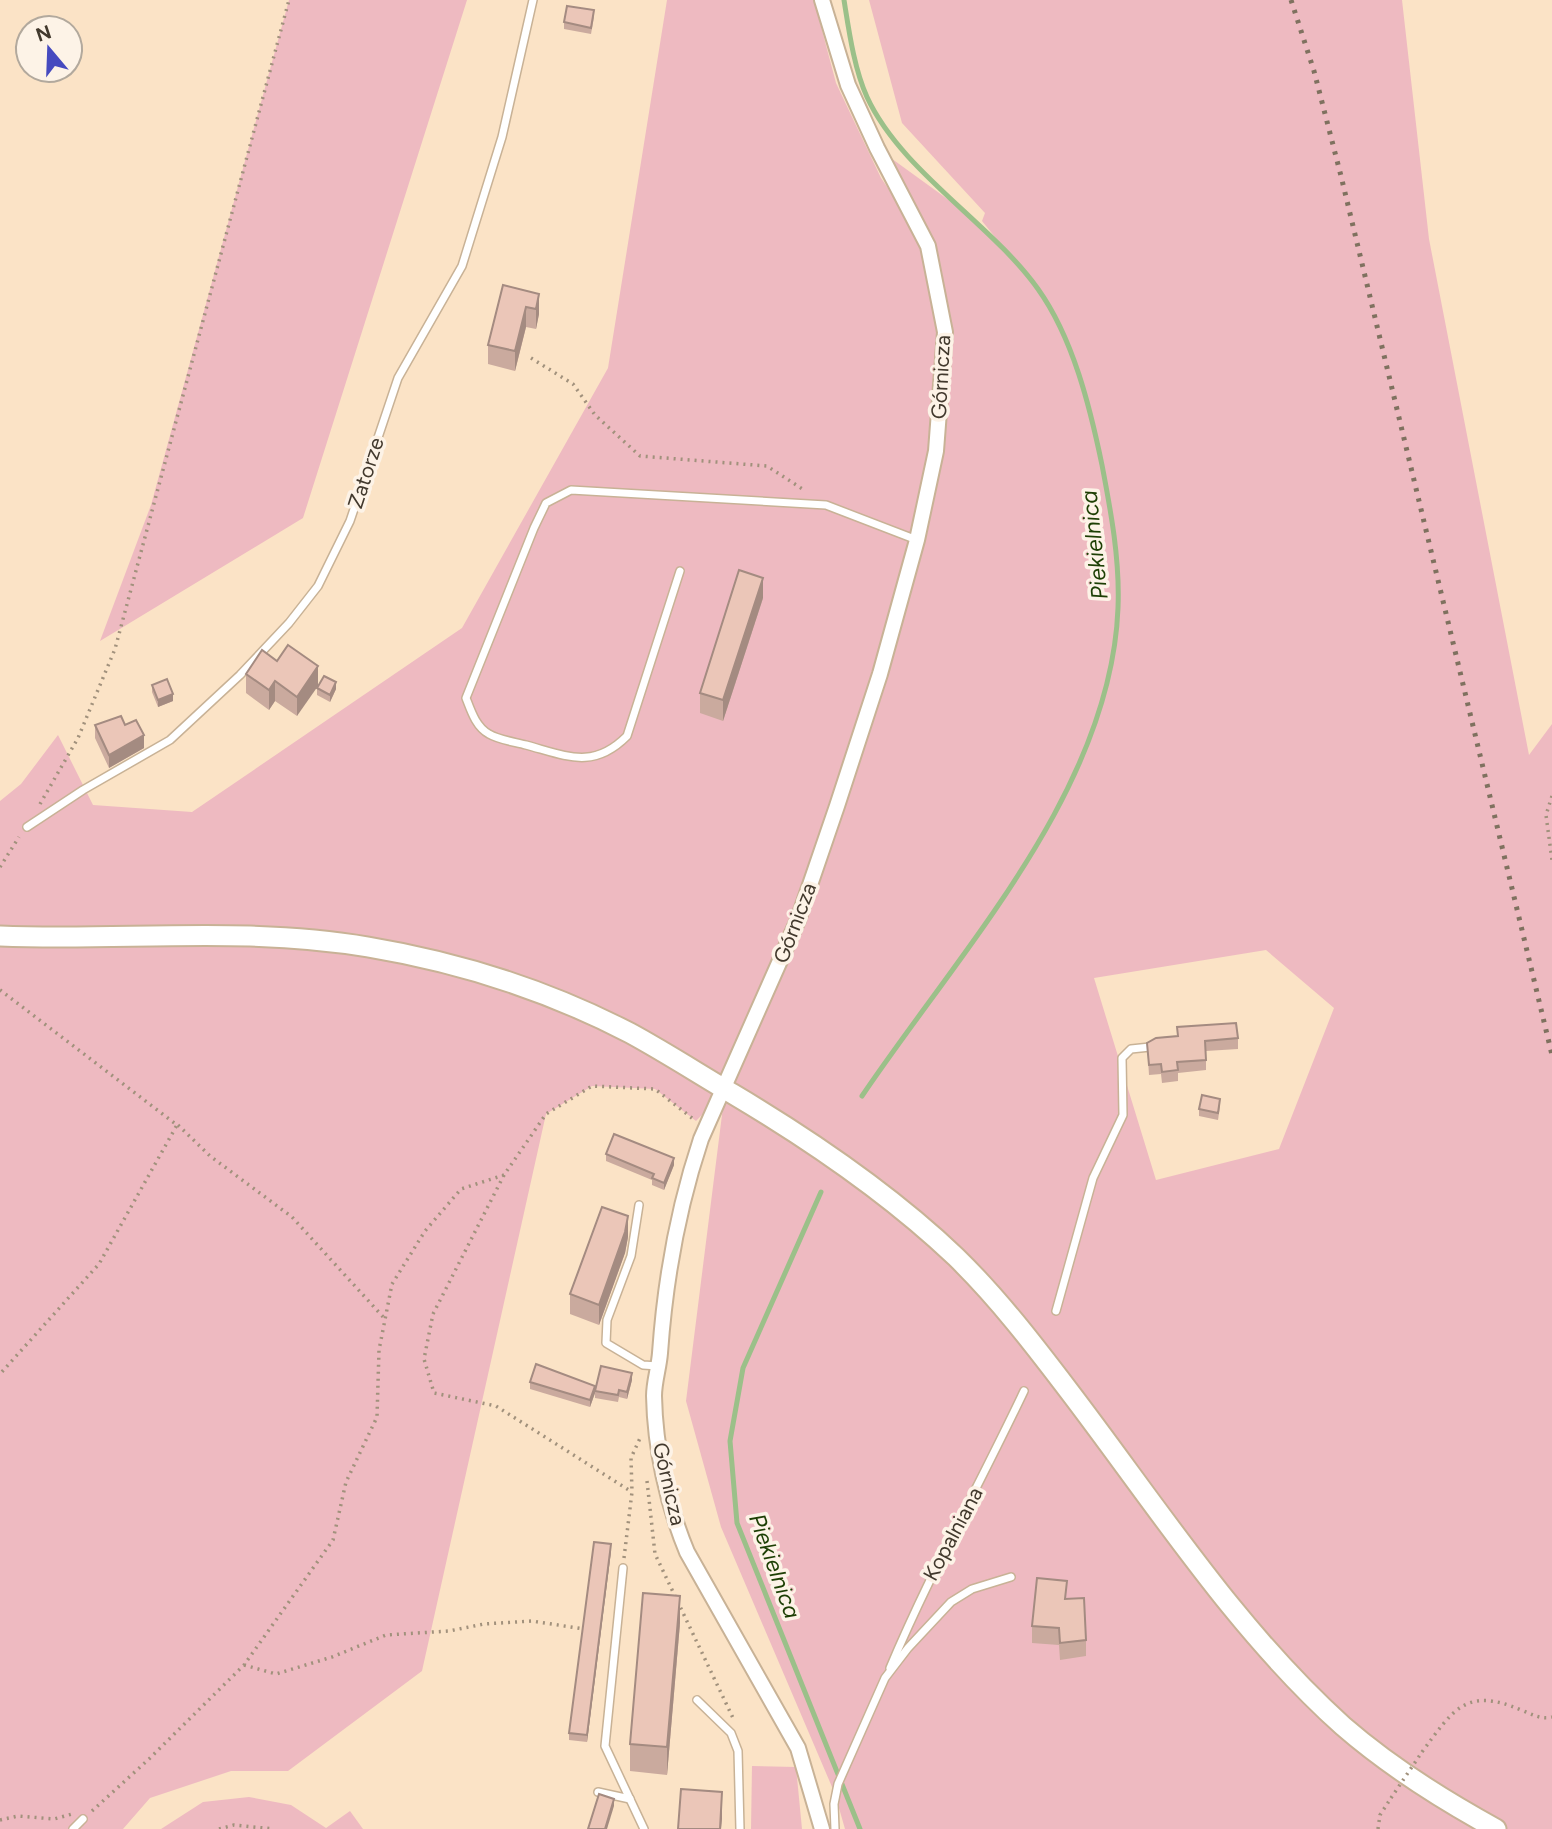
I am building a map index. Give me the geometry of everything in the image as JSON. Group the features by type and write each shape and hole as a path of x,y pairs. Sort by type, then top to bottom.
{"main road":[{"path":"0,936 227,935 301,938 418,956 505,981 558,1000 630,1033 725,1089 786,1126 885,1196 958,1259 1039,1351 1227,1600 1279,1662 1347,1730 1446,1801 1496,1829"}],"street":[{"name":"Górnicza","path":"822,0 848,85 928,246 945,332 936,451 917,540 880,674 798,920 701,1139 689,1175 662,1327 654,1394 658,1439 675,1521 687,1552 798,1748 822,1829"}],"lane":[{"name":"Zatorze","path":"27,827 83,790 170,740 240,675 289,623 318,586 336,555 350,521 398,378 462,267 502,137 533,0"},
{"path":"680,571 627,736 616,747 600,756 578,759 489,734 472,717 466,698 546,503 571,490 826,505 917,540"},
{"path":"1056,1311 1093,1178 1123,1115 1122,1058 1131,1049 1150,1047"},
{"path":"639,1205 631,1256 607,1320 606,1343 643,1365 659,1366"},
{"name":"Kopalniana","path":"835,1829 834,1804 838,1784 848,1759 886,1678 920,1595 975,1495 1024,1391"},
{"path":"623,1568 605,1746 644,1829"},
{"name":"Kopalniana","path":"886,1678 915,1640 951,1601 972,1588 1010,1577"},
{"path":"697,1700 731,1733 737,1751 740,1829"},
{"path":"598,1791 630,1799"},
{"path":"74,1829 83,1819"}],"path":[{"path":"0,867 27,827 78,738 115,649 289,0"},
{"path":"531,358 573,384 595,415 640,456 767,466 826,505"},
{"path":"1552,796 1546,815 1552,860"},
{"path":"0,990 177,1125 210,1156 292,1217 385,1319"},
{"path":"632,1492 496,1406 434,1393 425,1359 433,1314 504,1175 546,1114 592,1086 655,1089 696,1121"},
{"path":"0,1374 99,1265 177,1125"},
{"path":"0,1820 18,1816 54,1819 68,1814 83,1819 149,1759 244,1665 333,1539 346,1482 377,1417 379,1350 392,1284 425,1231 461,1189 504,1175"},
{"path":"623,1568 632,1492 631,1458 645,1427 642,1446"},
{"path":"646,1477 655,1554 736,1724"},
{"path":"244,1665 276,1674 332,1657 386,1635 449,1631 484,1624 532,1621 583,1629"},
{"path":"1378,1829 1380,1815 1447,1717 1470,1701 1498,1700 1542,1718 1552,1717"},
{"path":"219,1829 234,1825 274,1829"}],"shaded area":[{"path":"289,0 467,0 303,518 100,641 151,505"},
{"path":"667,0 814,0 836,83 881,178 923,239 877,148 975,219 1024,273 982,221 985,213 902,123 869,0 1402,0 1429,239 1529,755 1552,724 1552,1829 845,1829 835,1794 721,1527 686,1401 725,1091 696,1121 655,1089 592,1086 546,1114 422,1671 288,1771 231,1771 150,1798 123,1829 0,1829 0,801 21,784 58,735 93,805 192,812 462,628 608,368","holes":["1266,950 1334,1008 1279,1149 1156,1180 1094,978"]},
{"path":"752,1766 796,1767 802,1829 751,1829"},
{"path":"249,1797 291,1805 326,1828 350,1811 363,1829 161,1829 203,1802"}],"building":[{"path":"567,6 594,10 591,28 564,22"},
{"path":"503,285 539,294 536,309 526,307 515,351 488,345"},
{"path":"739,570 763,578 723,700 700,693"},
{"path":"288,645 318,666 297,697 275,681 269,690 246,674 262,650 277,661"},
{"path":"324,676 336,682 330,695 317,688"},
{"path":"167,679 173,694 158,700 152,685"},
{"path":"121,716 125,725 136,720 144,735 109,755 95,725"},
{"path":"1236,1023 1238,1038 1205,1041 1206,1060 1177,1062 1178,1070 1162,1072 1161,1064 1149,1065 1147,1043 1156,1038 1178,1036 1177,1027"},
{"path":"1202,1095 1220,1099 1218,1113 1199,1109"},
{"path":"614,1134 674,1158 664,1183 652,1178 654,1174 606,1154"},
{"path":"602,1207 628,1216 625,1232 599,1305 570,1294"},
{"path":"536,1364 595,1386 590,1400 530,1382"},
{"path":"601,1366 632,1373 627,1392 619,1390 618,1395 595,1391"},
{"path":"594,1542 611,1544 587,1735 569,1733"},
{"path":"1037,1578 1067,1581 1065,1599 1084,1598 1086,1640 1060,1643 1059,1628 1032,1626"},
{"path":"643,1593 680,1596 667,1747 630,1744"},
{"path":"681,1789 722,1792 720,1829 678,1829"},
{"path":"599,1794 614,1799 605,1829 588,1829"}],"waterway":[{"name":"Piekielnica","path":"844,0 859,74 867,97 882,124 924,173 1019,265 1038,289 1061,329 1079,374 1097,443 1109,500 1118,572 1118,608 1109,675 1089,741 1060,804 1024,866 984,926 862,1096"},
{"name":"Piekielnica","path":"821,1192 743,1368 730,1441 737,1523 860,1829"}],"railway":[{"path":"1291,0 1314,71 1341,176 1552,1055"}]}
